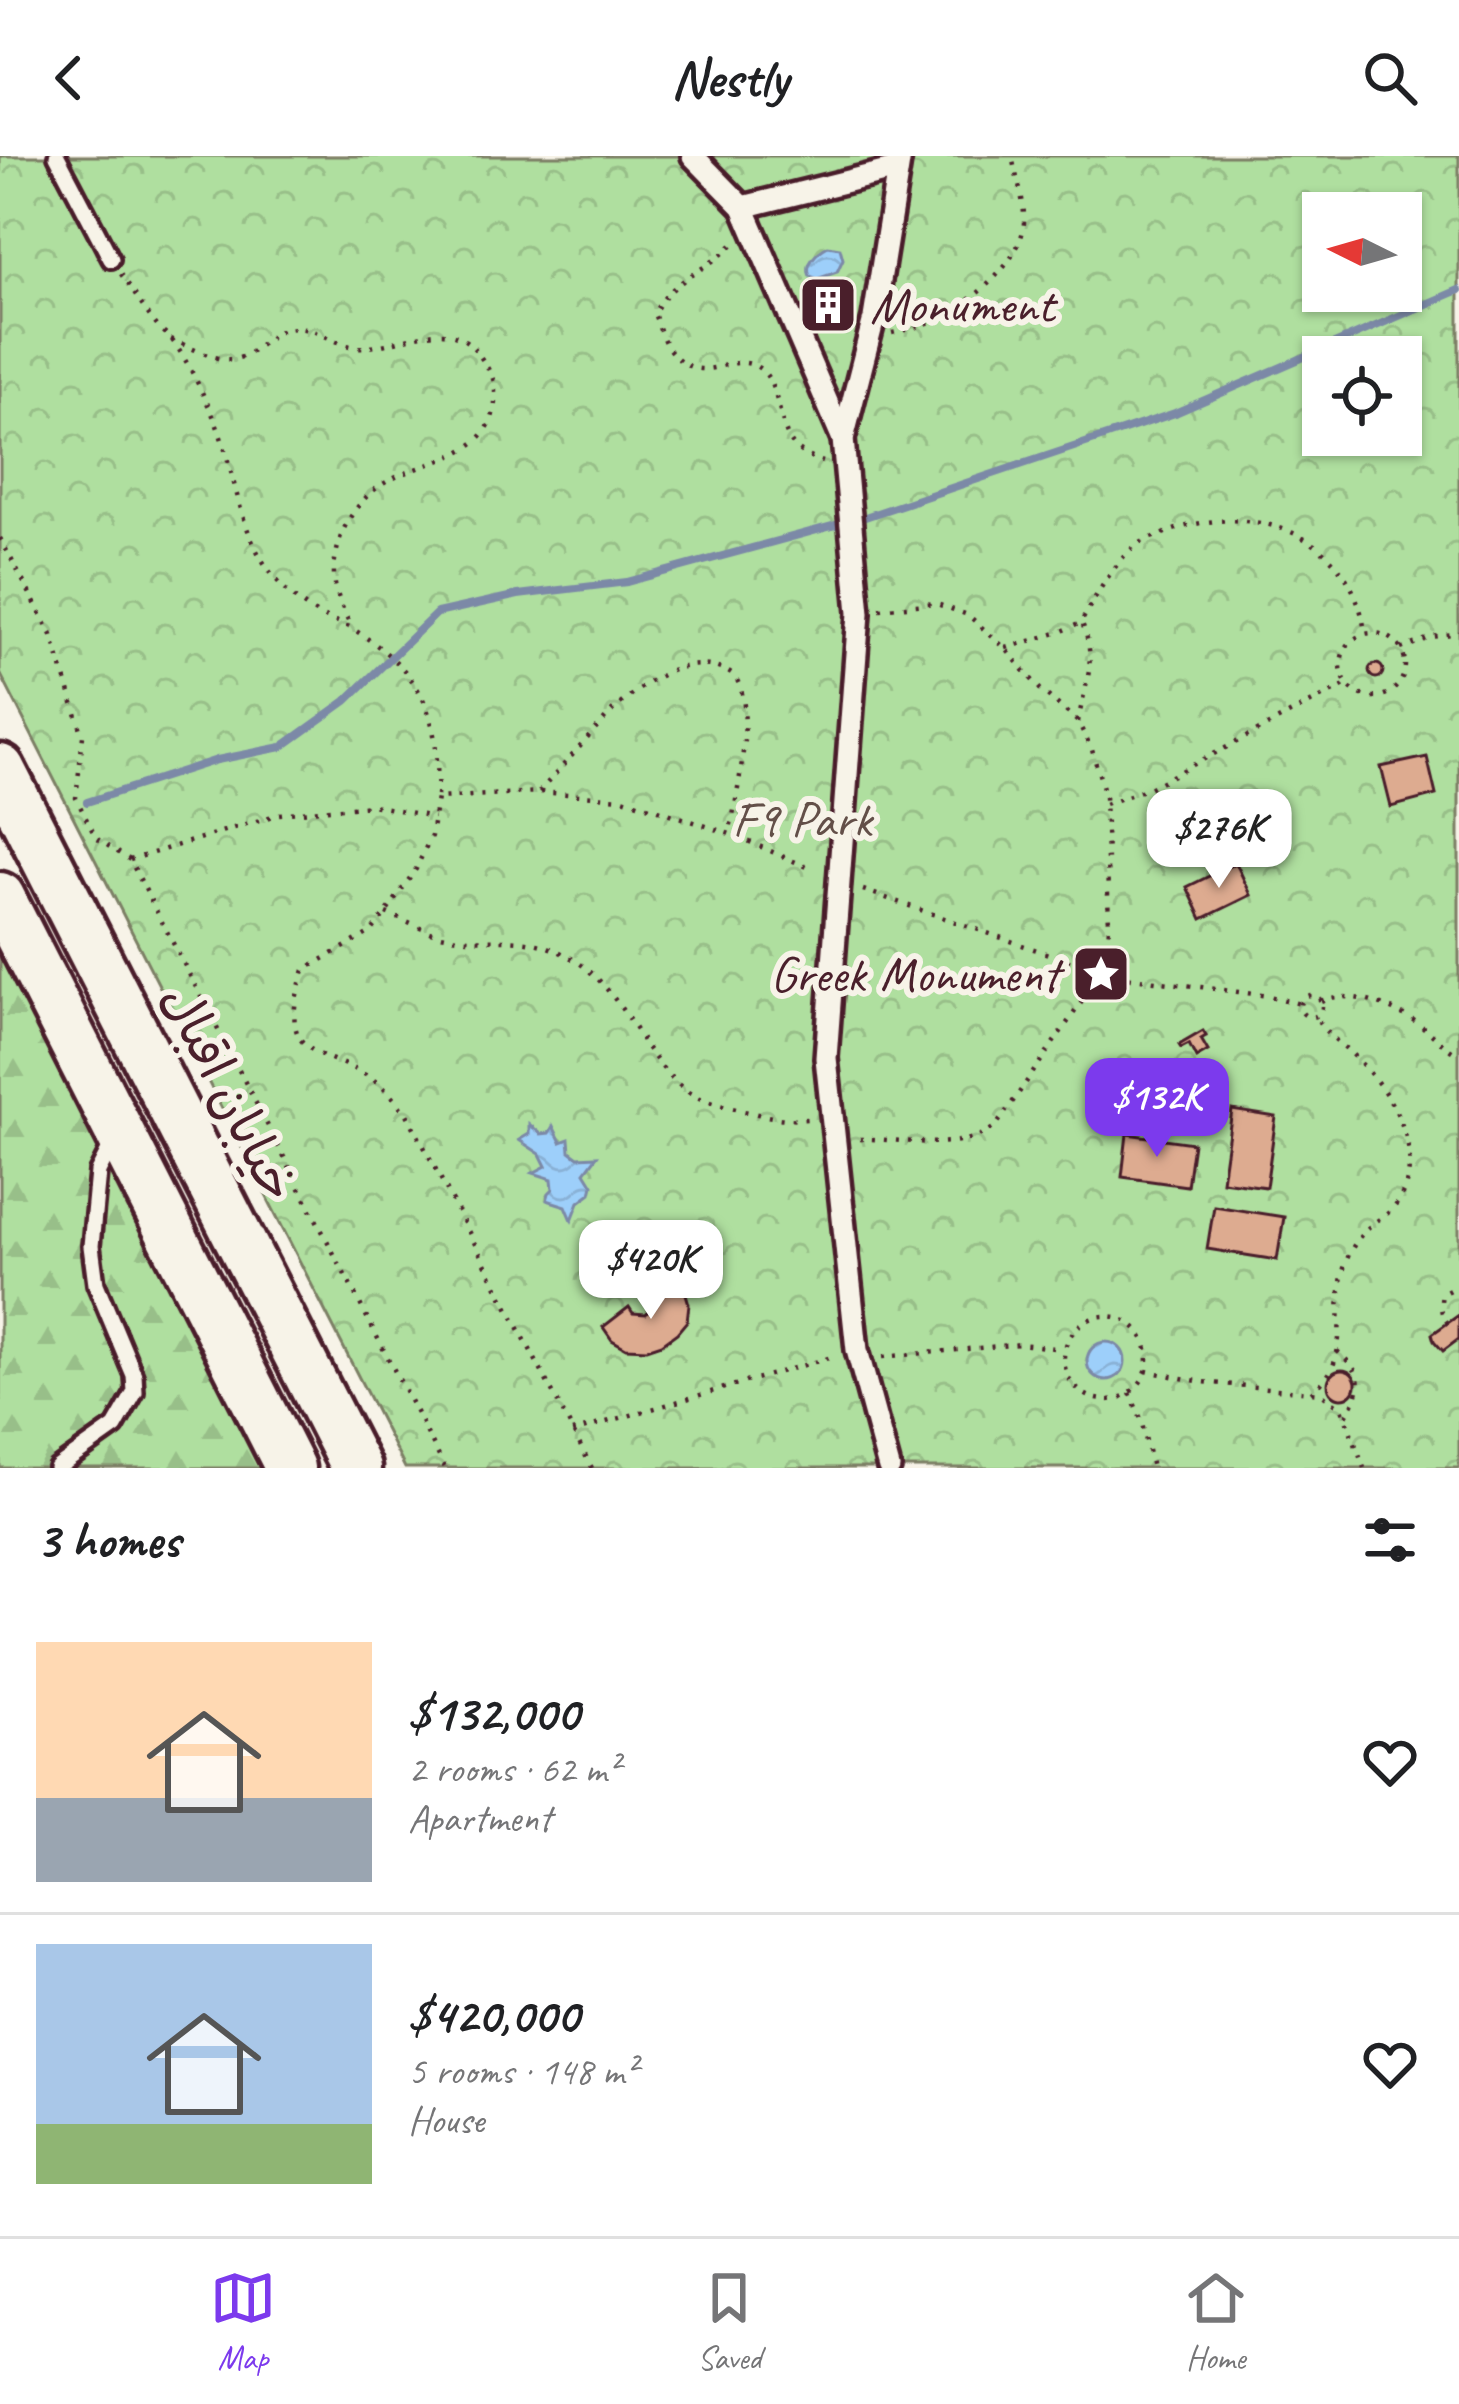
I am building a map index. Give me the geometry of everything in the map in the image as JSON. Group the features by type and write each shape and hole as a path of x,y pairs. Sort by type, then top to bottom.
{"main road":[{"name":"خیابان اقبال","path":"0,770 356,1468"},
{"path":"0,897 290,1468"}],"street":[{"path":"693,156 747,216 843,440 859,613 826,1058 858,1355 889,1468"},
{"path":"747,216 898,163 869,338 843,440"}],"lane":[{"path":"57,156 111,259"},
{"path":"66,1465 115,1427 135,1392 134,1375 96,1284 91,1246 98,1172 119,1130"}],"path":[{"path":"869,338 920,326 948,313 999,273 1020,244 1024,223 1012,156"},
{"path":"747,216 723,254 661,299 655,314 667,348 695,370 737,361 754,365 767,375 788,439 799,454 846,471"},
{"path":"111,259 171,339 209,407 225,442 247,532 261,559 313,613 351,627 410,675 428,706 439,763 431,836 416,868 371,932 304,970 293,1001 295,1031 315,1054 381,1085 406,1114 592,1468"},
{"path":"171,339 230,360 251,353 278,331 293,328 308,328 340,344 359,347 438,332 463,337 476,348 495,380 496,406 490,424 462,452 380,485 343,529 334,560 335,586 351,627"},
{"path":"1078,722 1091,667 1091,647 1082,623 1091,602 1134,547 1195,522 1246,519 1319,547 1336,563 1356,600 1365,633"},
{"path":"0,538 52,635 83,736 76,798 95,838 130,860 445,1468"},
{"path":"859,613 913,603 952,607 1005,648 1040,689 1078,722 1093,750 1105,804 1106,958"},
{"path":"1005,648 1082,623"},
{"path":"1365,633 1386,634 1402,649 1406,669 1402,680 1386,694 1365,696 1347,684 1342,674 1343,654 1356,638 1365,633"},
{"path":"1402,649 1417,641 1459,633"},
{"path":"539,792 628,698 679,667 712,666 738,680 744,716 739,786 729,833"},
{"path":"1105,804 1198,764 1347,684"},
{"path":"437,798 539,792 623,798 729,833 839,881 1085,968"},
{"path":"130,860 279,814 372,806 434,817"},
{"path":"386,913 437,934 536,942 581,965 613,995 686,1092 778,1119 890,1138 962,1143 983,1136 996,1126 1092,987"},
{"path":"1106,958 1117,976 1107,988 1092,987 1085,979 1085,968 1093,959 1106,958"},
{"path":"1117,976 1300,1004"},
{"path":"1300,1004 1310,995 1321,1001"},
{"path":"1321,1001 1344,995 1391,1011 1412,1020 1459,1055"},
{"path":"1300,1004 1304,1014 1315,1016 1321,1012 1321,1001"},
{"path":"1311,1392 1332,1367 1337,1351 1341,1279 1348,1256 1401,1197 1408,1154 1404,1130 1382,1086 1315,1016"},
{"path":"1448,1323 1442,1317 1442,1294 1459,1285"},
{"path":"1092,1318 1121,1318 1143,1336 1147,1372 1130,1393 1112,1400 1086,1396 1068,1376 1065,1350 1070,1336 1092,1318"},
{"path":"572,1432 858,1355 1000,1346 1065,1350"},
{"path":"1337,1351 1357,1370 1360,1383 1346,1416"},
{"path":"1147,1372 1321,1394 1342,1408 1364,1468"},
{"path":"1130,1393 1152,1468"}],"green space":[{"name":"F9 Park","path":"0,156 1459,156 1459,1468 405,1468 0,673"},
{"path":"0,897 290,1468 0,1468"}],"water":[{"path":"828,246 840,248 843,259 837,272 817,279 810,276 810,263"},
{"path":"828,290 839,294 843,305 839,316 828,320 817,316 813,305 817,294"},
{"path":"529,1124 541,1134 549,1133 553,1126 561,1142 569,1139 570,1151 578,1157 597,1156 585,1172 593,1185 591,1193 579,1202 572,1220 566,1206 547,1200 552,1179 533,1173 546,1166 540,1154 519,1140 529,1134"},
{"path":"1106,1342 1119,1348 1125,1361 1119,1374 1106,1380 1093,1374 1087,1361 1093,1348"}],"building":[{"name":"Monument","path":"828,298 835,305 828,312 821,305"},
{"path":"1376,664 1383,671 1376,678 1369,671"},
{"path":"1427,757 1436,795 1391,807 1381,767"},
{"path":"1236,863 1251,895 1202,919 1187,887"},
{"path":"1101,961 1113,973 1101,985 1089,973"},
{"path":"1203,1031 1206,1036 1201,1039 1208,1051 1196,1058 1189,1044 1179,1045"},
{"path":"1232,1110 1276,1117 1266,1187 1222,1181"},
{"path":"1127,1134 1193,1143 1187,1186 1122,1177"},
{"path":"1214,1206 1284,1217 1277,1260 1207,1249"},
{"path":"684,1287 687,1321 662,1344 626,1348 603,1327 629,1307 633,1313 646,1314 655,1301 653,1295"},
{"path":"1459,1315 1459,1339 1443,1351 1432,1334"},
{"path":"1342,1370 1352,1374 1356,1384 1352,1394 1342,1398 1332,1394 1328,1384 1332,1374"}],"waterway":[{"path":"87,802 217,760 282,747 346,701 437,613 518,595 627,582 865,517 1175,413 1459,290"}],"place":[{"name":"Monument","path":"828,305"},
{"name":"Greek Monument","path":"1101,974"}]}
